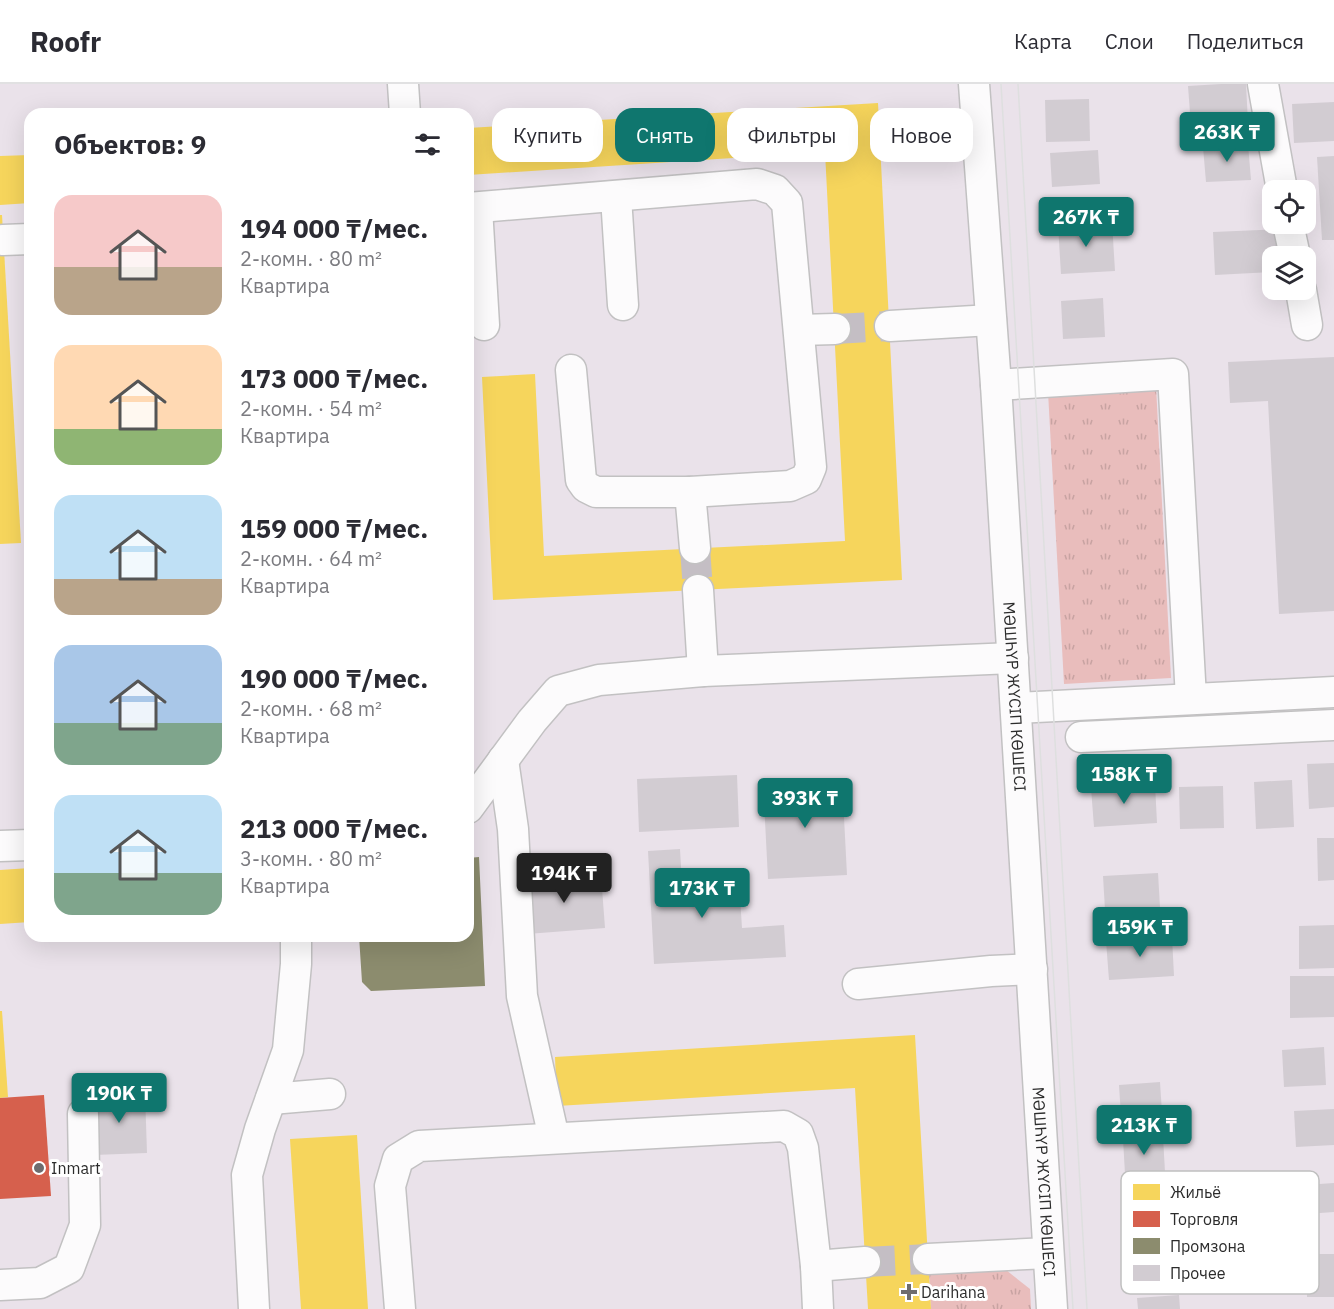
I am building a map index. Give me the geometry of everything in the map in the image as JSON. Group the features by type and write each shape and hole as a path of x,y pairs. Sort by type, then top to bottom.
{"street":[{"path":"403,84 405,108"},
{"name":"МӘШҺҮР ЖҮСІП КӨШЕСІ","path":"974,84 996,385 1052,1309"},
{"path":"1263,84 1280,180"},
{"path":"474,208 757,184 775,190 787,203 811,467 806,479 790,486 690,492 596,492 586,487 580,480 572,370"},
{"path":"616,197 623,305"},
{"path":"474,228 484,325"},
{"path":"1303,300 1307,325"},
{"path":"890,326 991,320"},
{"path":"799,330 834,329"},
{"path":"996,385 1173,374 1191,698"},
{"path":"690,492 695,548"},
{"path":"698,590 703,671"},
{"path":"474,800 532,721 558,691 600,680 703,671 1013,658"},
{"path":"1016,708 1334,692"},
{"path":"1081,737 1334,725"},
{"path":"503,760 513,829 522,996 554,1138"},
{"path":"0,846 24,845"},
{"path":"254,1309 247,1175 260,1129 288,1050 296,942"},
{"path":"858,984 1032,969"},
{"path":"271,1099 330,1094"},
{"path":"0,1285 41,1296 69,1268 85,1225 83,1114"},
{"path":"400,1309 390,1186 398,1160 419,1146 784,1126 798,1134 803,1148 816,1266 818,1309"},
{"path":"928,1258 1048,1252"},
{"path":"816,1266 865,1262"}],"green space":[{"path":"1156,386 1171,678 1064,684 1048,392"},
{"path":"1001,1266 1030,1289 1031,1309 931,1309 929,1271"}],"building: Жильё":[{"path":"878,103 878,108 870,108 870,162 881,162 902,580 493,600 482,377 535,374 544,556 845,541 826,162 858,162 858,108 796,108"},
{"path":"727,112 727,158 715,159 715,113"},
{"path":"615,119 615,162 670,162 474,175 474,128 492,127 492,162 603,162 603,120"},
{"path":"24,155 24,203 0,205 0,156"},
{"path":"0,215 2,215 21,543 0,544"},
{"path":"24,868 24,922 0,924 0,870"},
{"path":"0,1011 2,1011 8,1097 0,1098"},
{"path":"915,1035 931,1309 868,1309 855,1088 557,1106 555,1057"},
{"path":"357,1135 368,1309 301,1309 290,1139"}],"building: Торговля":[{"path":"44,1095 51,1196 0,1199 0,1098"}],"building: Промзона":[{"path":"474,857 479,857 485,986 371,991 362,982 359,942 474,942"}],"building: Прочее":[{"path":"1246,84 1248,123 1191,126 1188,86"},
{"path":"1089,99 1090,141 1046,142 1045,100"},
{"path":"1334,102 1334,141 1294,143 1292,104"},
{"path":"1248,144 1251,180 1206,182 1203,147"},
{"path":"1098,150 1100,184 1052,187 1050,153"},
{"path":"1334,156 1334,240 1322,240 1317,157"},
{"path":"1112,222 1115,271 1061,274 1058,225"},
{"path":"1262,230 1262,234 1281,234 1282,246 1262,246 1262,273 1215,275 1213,232"},
{"path":"1103,298 1105,337 1063,339 1061,301"},
{"path":"1334,357 1334,611 1279,614 1268,401 1230,403 1228,362"},
{"path":"1334,763 1334,807 1309,809 1307,764"},
{"path":"737,775 739,827 639,832 637,779"},
{"path":"842,779 847,875 768,879 763,782"},
{"path":"1292,780 1294,827 1256,829 1254,782"},
{"path":"1155,784 1157,823 1094,827 1091,788"},
{"path":"1223,786 1224,828 1180,829 1179,787"},
{"path":"1317,838 1334,838 1334,880 1318,881"},
{"path":"680,849 682,884 739,881 742,928 784,925 786,957 654,964 648,851"},
{"path":"1158,873 1160,907 1105,910 1103,876"},
{"path":"601,875 605,928 527,934 523,881"},
{"path":"1334,925 1334,968 1299,969 1299,926"},
{"path":"1172,937 1174,976 1109,980 1106,941"},
{"path":"1290,976 1334,976 1334,1017 1290,1018"},
{"path":"1324,1047 1326,1085 1284,1087 1282,1050"},
{"path":"1160,1082 1162,1113 1121,1116 1119,1085"},
{"path":"145,1093 147,1153 94,1155 91,1095"},
{"path":"1334,1109 1334,1145 1296,1147 1294,1111"},
{"path":"1163,1137 1165,1171 1125,1171 1123,1139"},
{"path":"1334,1183 1334,1212 1319,1213 1319,1184"},
{"path":"1319,1254 1334,1254 1334,1297 1307,1297 1307,1294 1319,1294"},
{"path":"1179,1295 1180,1309 1138,1309 1137,1298"}],"tunnel":[{"path":"835,329 890,326"},
{"path":"695,548 698,590"},
{"path":"865,1262 928,1259"}],"tram line":[{"path":"1001,84 1073,1309"},
{"path":"1018,84 1087,1309"}],"place":[{"name":"Inmart","path":"39,1168"},
{"name":"Darihana","path":"909,1292"}]}
